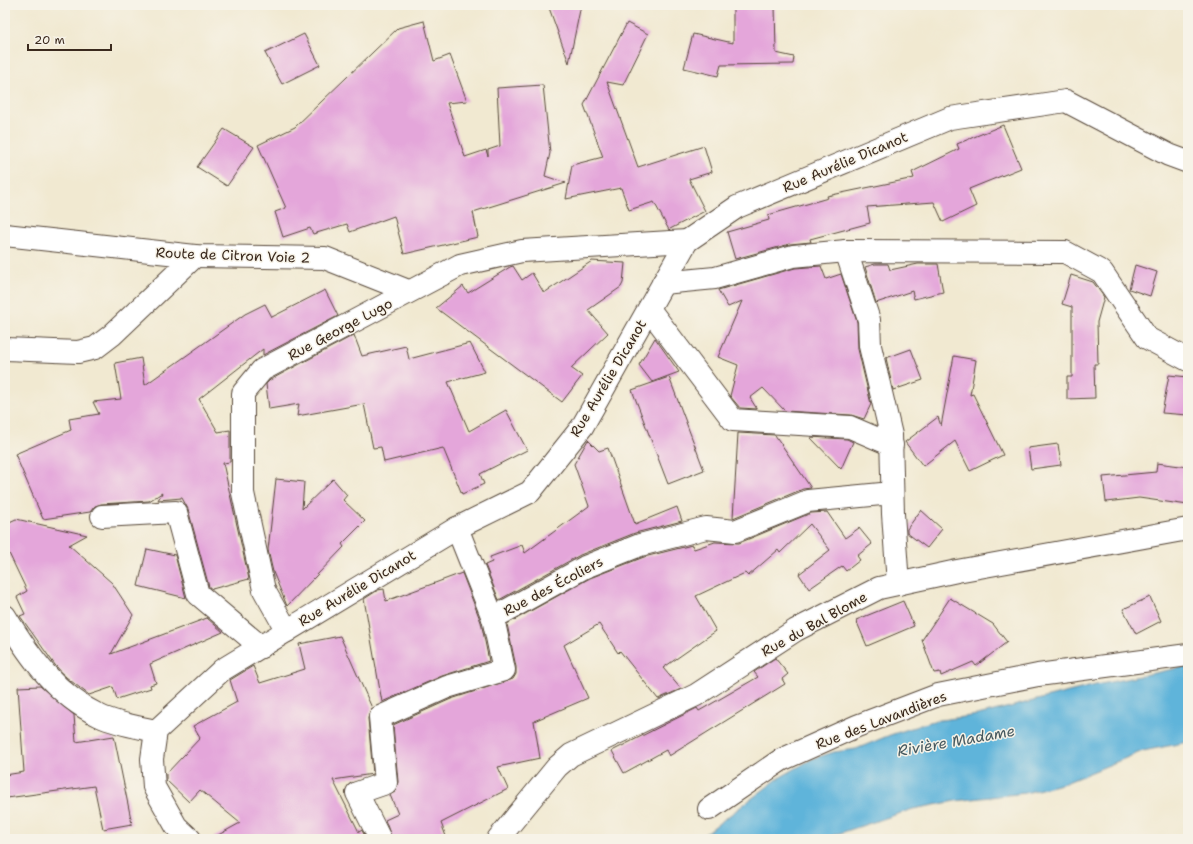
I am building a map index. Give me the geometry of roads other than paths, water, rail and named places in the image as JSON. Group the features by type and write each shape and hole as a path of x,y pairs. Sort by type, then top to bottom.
{"street":[{"name":"Rue Aurélie Dicanot","path":"156,731 222,670 457,528 530,492 582,427 687,241 737,207 950,118 1066,101 1169,155 1188,162"},
{"name":"Route de Citron Voie 2","path":"5,235 195,256 325,258 408,291"},
{"name":"Rue George Lugo","path":"287,631 264,590 243,493 243,393 262,370 373,312 408,291 460,265 522,251 687,241"},
{"path":"846,251 869,320 870,346 891,435 892,493 898,584"},
{"path":"663,283 715,278 794,256 846,251 1065,252 1102,272 1147,338 1188,360"},
{"path":"6,349 78,352 95,348 112,335 195,256"},
{"path":"649,309 733,420 850,427 892,445"},
{"name":"Rue des Écoliers","path":"493,618 585,567 640,545 706,528 734,531 808,501 892,493"},
{"path":"102,516 176,512 198,594 261,647"},
{"path":"380,839 357,793 386,783 380,717 447,687 504,670 493,618 457,528"},
{"name":"Rue du Bal Blome","path":"498,839 557,767 571,755 696,695 796,630 879,588 957,570 1188,529"},
{"path":"5,616 28,654 66,696 101,717 156,731 152,758 154,787 176,826 190,839"},
{"name":"Rue des Lavandières","path":"709,809 782,760 858,726 938,695 1038,675 1188,655"}],"water":[{"name":"Rivière Madame","path":"1188,666 1188,742 1143,751 1065,783 1025,793 955,801 913,809 822,839 698,839 779,778 812,759 834,752 856,749 890,735 933,721 978,715 1096,685"}]}
